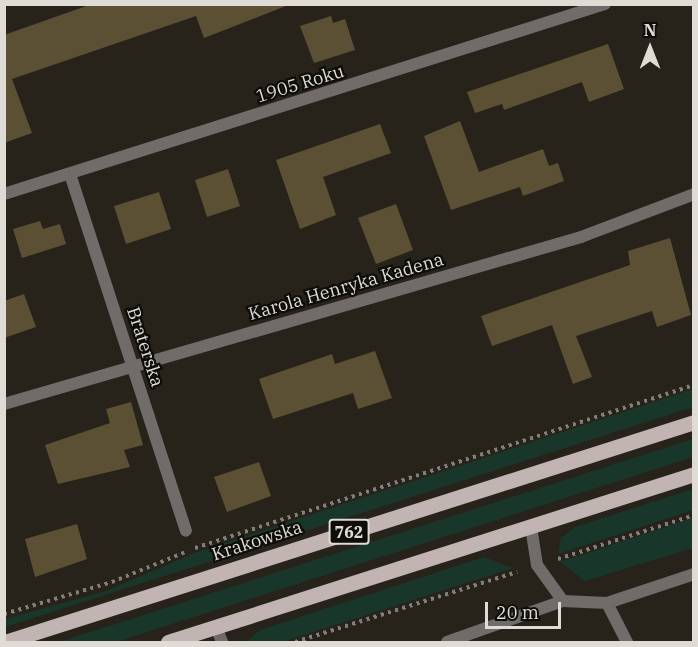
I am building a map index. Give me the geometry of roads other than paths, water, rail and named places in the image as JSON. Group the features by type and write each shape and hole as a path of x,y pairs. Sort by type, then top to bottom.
{"main road":[{"name":"Krakowska","path":"4,642 693,423"},
{"path":"168,642 693,474"}],"street":[{"name":"1905 Roku","path":"4,194 605,4"},
{"name":"Braterska","path":"70,174 186,531"},
{"name":"Karola Henryka Kadena","path":"4,404 133,369 582,237 693,194"},
{"path":"531,527 537,565 563,601"},
{"path":"447,642 563,601 607,603 693,574"},
{"path":"607,603 627,642"},
{"path":"216,627 222,642"}]}
